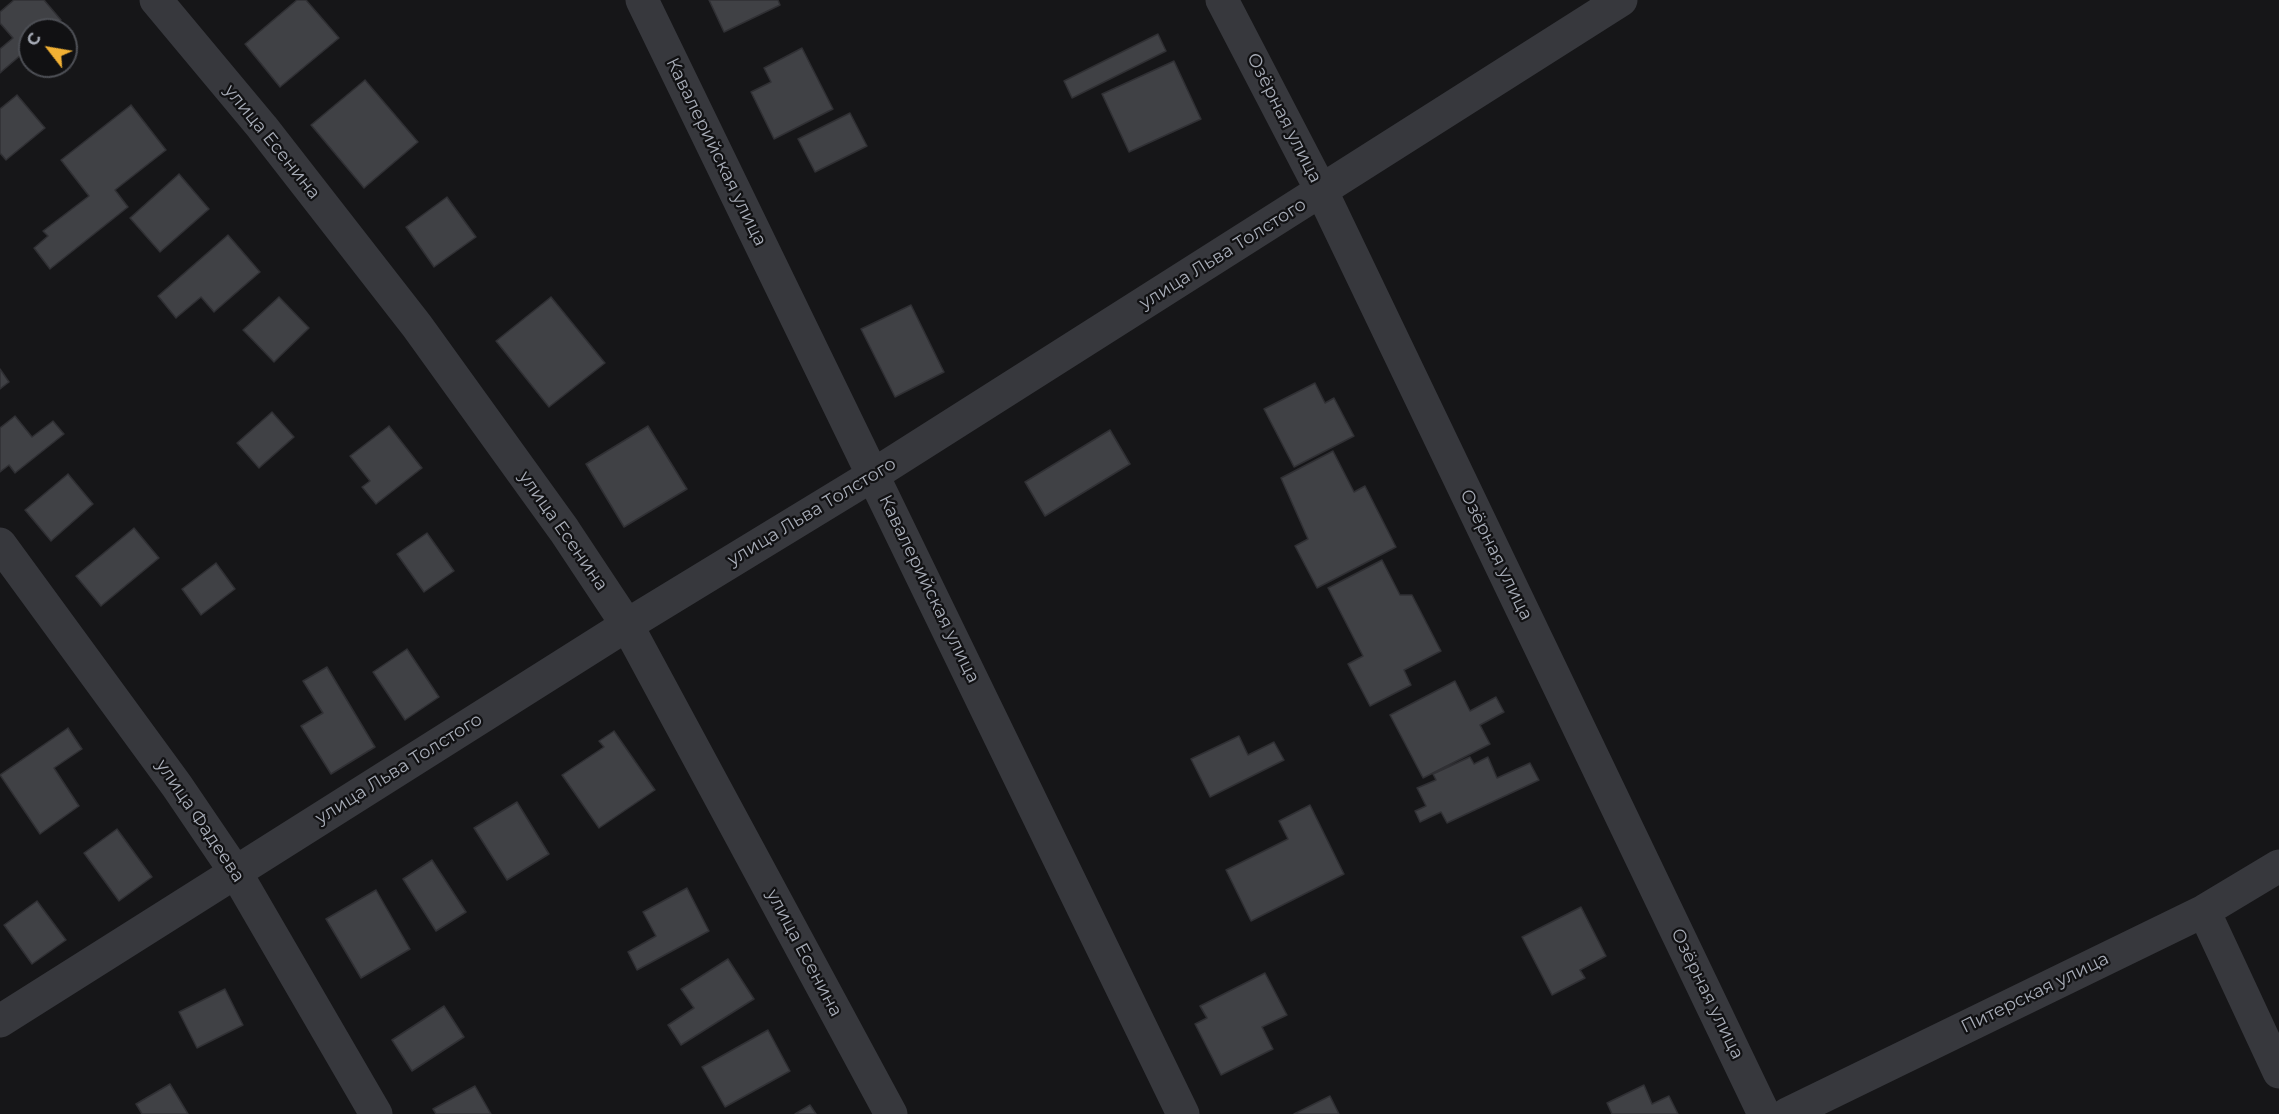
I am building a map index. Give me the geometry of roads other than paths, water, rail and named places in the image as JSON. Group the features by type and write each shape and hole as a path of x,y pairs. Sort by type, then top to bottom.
{"street":[{"name":"улица Есенина","path":"156,0 262,127 417,326 564,530 627,625 891,1114"},
{"name":"Кавалерийская улица","path":"642,0 1183,1114"},
{"name":"Озёрная улица","path":"1222,0 1322,192 1764,1114"},
{"name":"улица Льва Толстого","path":"0,1021 627,625 873,475 1621,0"},
{"name":"улица Фадеева","path":"0,544 177,786 236,873 376,1114"},
{"name":"Питерская улица","path":"1787,1114 2204,911 2279,866"},
{"path":"2204,911 2279,1072"}]}
